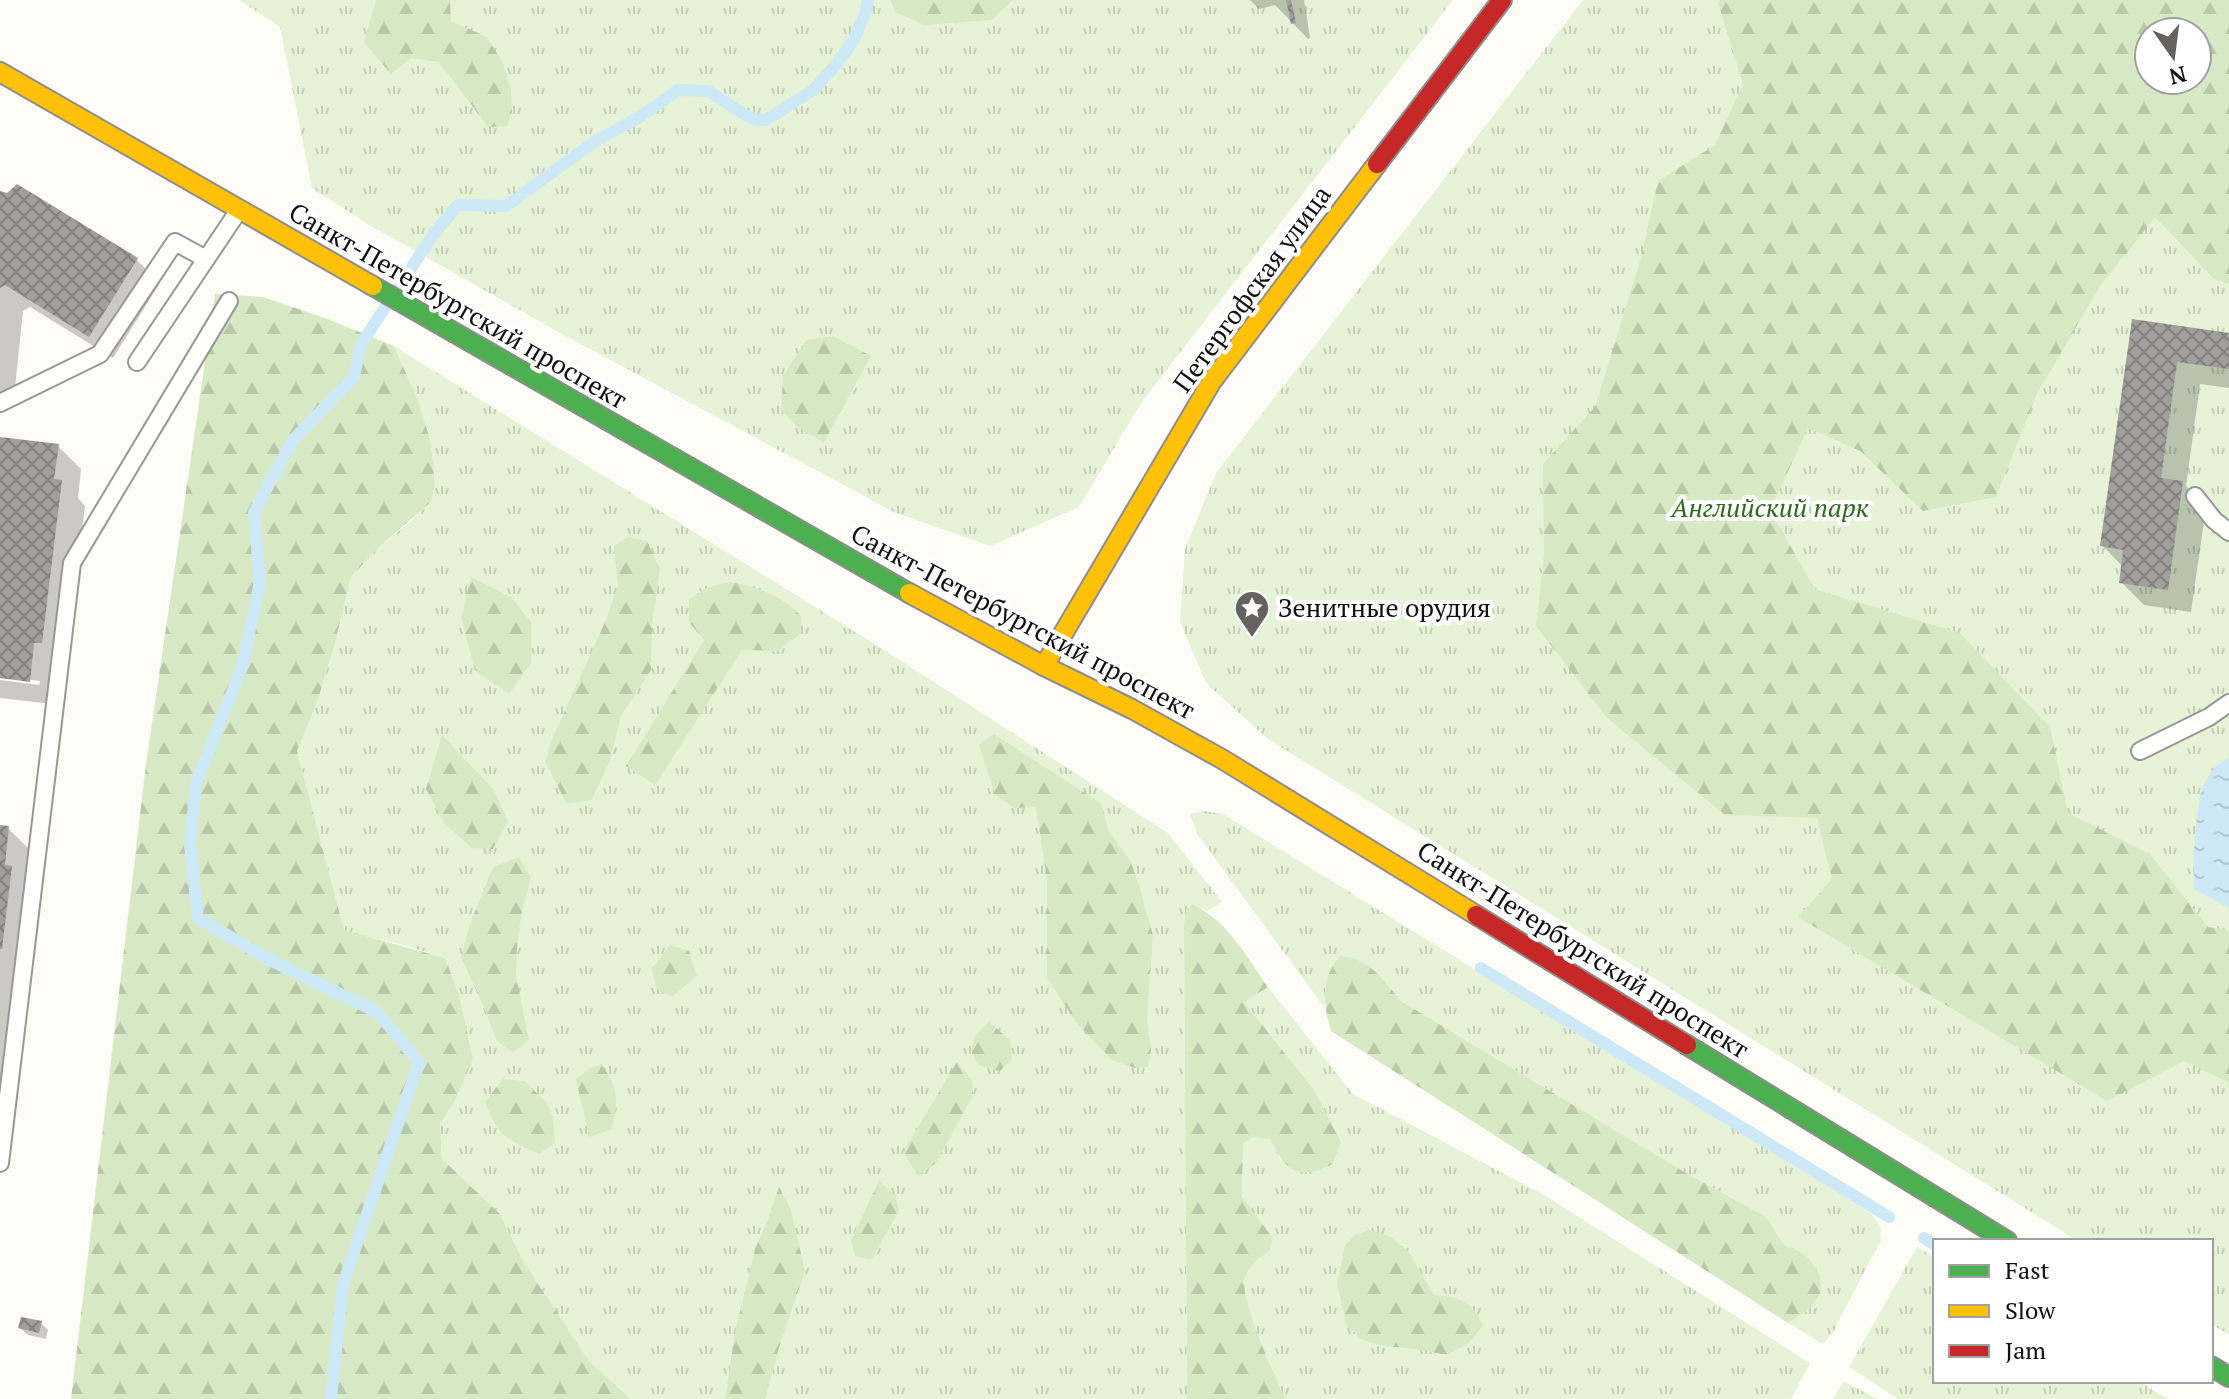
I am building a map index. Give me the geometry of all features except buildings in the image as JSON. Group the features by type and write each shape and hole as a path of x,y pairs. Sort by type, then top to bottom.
{"main road":[{"name":"Петергофская улица","path":"1044,666 1212,381 1502,0"},
{"name":"Санкт-Петербургский проспект","path":"0,72 890,582 1222,759 2004,1239"}],"lane":[{"path":"137,362 239,210"},
{"path":"0,403 100,354 175,242 206,259"},
{"path":"0,1163 72,563 229,301"},
{"path":"2195,496 2214,520 2229,532"},
{"path":"2140,751 2209,717 2229,703"}],"green space":[{"path":"239,0 1453,0 1141,403 1079,507 990,546 894,512 558,332 366,223 312,188 280,27"},
{"path":"376,0 450,0 451,21 487,37 503,63 511,89 512,112 507,126 488,127 439,62 411,58 391,74 364,42"},
{"path":"890,0 1013,0 992,20 924,25 896,12"},
{"name":"Английский парк","path":"1583,0 2229,0 2229,1335 2213,1325 2213,1239 2075,1239 1268,739 1206,683 1180,622 1185,549 1216,473"},
{"path":"1720,0 2229,0 2229,284 2214,279 2155,217 2100,286 2036,396 1996,497 1923,511 1860,451 1808,428 1770,510 1815,589 1960,633 2050,727 2068,813 2150,854 2208,927 2229,930 2229,1083 2184,1061 2107,1101 1798,917 1832,879 1817,818 1725,815 1607,718 1536,626 1544,555 1543,464 1595,407 1641,258 1658,181 1715,145 1743,84 1718,3"},
{"path":"215,294 263,297 394,346 417,398 431,442 435,485 431,502 379,547 351,577 316,706 297,751 344,930 445,958 459,994 473,1059 455,1101 440,1123 442,1159 500,1214 523,1261 589,1361 631,1399 71,1399 146,764"},
{"path":"833,336 871,356 824,442 798,428 781,410 783,376 806,340"},
{"path":"394,346 878,646 1168,833 1222,902 1207,911 1192,904 1184,925 1187,1399 631,1399 589,1361 523,1261 500,1214 442,1159 440,1123 455,1101 473,1059 459,994 445,958 344,931 297,751 316,706 351,577 379,547 431,502 435,485 431,442 417,398"},
{"path":"628,537 647,541 660,569 652,625 651,670 621,716 610,760 592,800 567,804 545,762 618,586 614,546"},
{"path":"471,577 511,597 531,622 531,663 509,694 475,670 461,618"},
{"path":"730,582 760,590 787,603 802,617 800,634 778,651 742,650 655,785 626,766 704,640 689,622 689,599 706,588"},
{"path":"994,734 1102,804 1108,830 1130,860 1153,935 1147,1019 1151,1050 1148,1067 1134,1068 1112,1060 1076,1022 1047,977 1047,880 1036,807 1015,808 995,795 979,745"},
{"path":"442,735 494,790 508,822 493,849 472,848 444,823 426,789"},
{"path":"1205,811 1223,814 1872,1214 1880,1226 1881,1240 1833,1332 1823,1344 1788,1323 1812,1307 1801,1252 1785,1246 1765,1216 1686,1173 1401,1001 1372,968 1326,984 1324,1007 1197,834 1190,814"},
{"path":"519,857 531,877 521,916 516,975 529,1040 513,1053 496,1040 461,957 470,924 493,867"},
{"path":"1192,904 1226,929 1268,987 1244,1002 1314,1090 1341,1142 1333,1164 1310,1172 1288,1166 1270,1139 1254,1137 1243,1143 1242,1197 1272,1237 1270,1251 1255,1262 1245,1278 1247,1302 1285,1399 1187,1399 1184,925 1186,910"},
{"path":"670,945 689,951 697,976 672,997 656,989 652,968"},
{"path":"1340,956 1367,965 1401,1001 1686,1173 1765,1216 1785,1246 1801,1252 1820,1275 1821,1291 1812,1307 1788,1323 1331,1031 1326,1011 1326,982"},
{"path":"1268,987 1353,1094 1544,1195 1810,1363 1791,1399 1285,1399 1247,1303 1245,1278 1258,1259 1270,1251 1242,1197 1243,1143 1254,1136 1270,1139 1281,1160 1314,1090 1243,1001"},
{"path":"989,1022 1010,1040 1012,1059 1000,1071 978,1065 971,1051 976,1034"},
{"path":"957,1062 972,1080 973,1096 936,1163 918,1176 903,1152"},
{"path":"601,1064 614,1088 614,1118 612,1129 589,1137 576,1079"},
{"path":"503,1079 524,1081 547,1103 553,1117 555,1143 539,1154 504,1136 490,1114 485,1102"},
{"path":"879,1181 896,1196 899,1211 871,1260 855,1256 851,1240"},
{"path":"779,1187 791,1210 805,1271 765,1399 725,1399 735,1332 755,1249"},
{"path":"1370,1230 1389,1236 1409,1252 1434,1295 1457,1299 1474,1310 1483,1325 1468,1344 1446,1355 1384,1346 1363,1340 1347,1327 1337,1284 1345,1245 1355,1235"},
{"path":"1917,1247 1933,1256 1933,1383 2141,1383 2168,1399 1898,1399 1849,1367"},
{"path":"1843,1381 1878,1399 1833,1399"}],"water":[{"path":"2229,758 2229,908 2195,890 2194,869 2201,793 2211,773"}],"waterway":[{"path":"331,1399 343,1284 419,1062 377,1012 270,960 198,918 190,845 196,783 242,667 260,582 254,512 293,440 354,377 361,344 435,232 458,205 506,206 594,142 638,118 678,90 708,91 747,116 766,120 812,91 836,65 853,41 868,0"},
{"path":"1481,968 1889,1217"},
{"path":"1924,1238 1933,1244"}],"traffic: fast":[{"path":"373,286 909,593"},
{"path":"1687,1045 2004,1239"},
{"path":"2213,1367 2229,1377"}],"traffic: slow":[{"path":"0,72 373,286"},
{"path":"1044,666 1212,381 1377,164"},
{"path":"909,593 1222,759 1476,915"}],"traffic: jam":[{"path":"1377,164 1502,0"},
{"path":"1476,915 1687,1045"}],"place":[{"name":"Зенитные орудия","path":"1252,639"}]}
